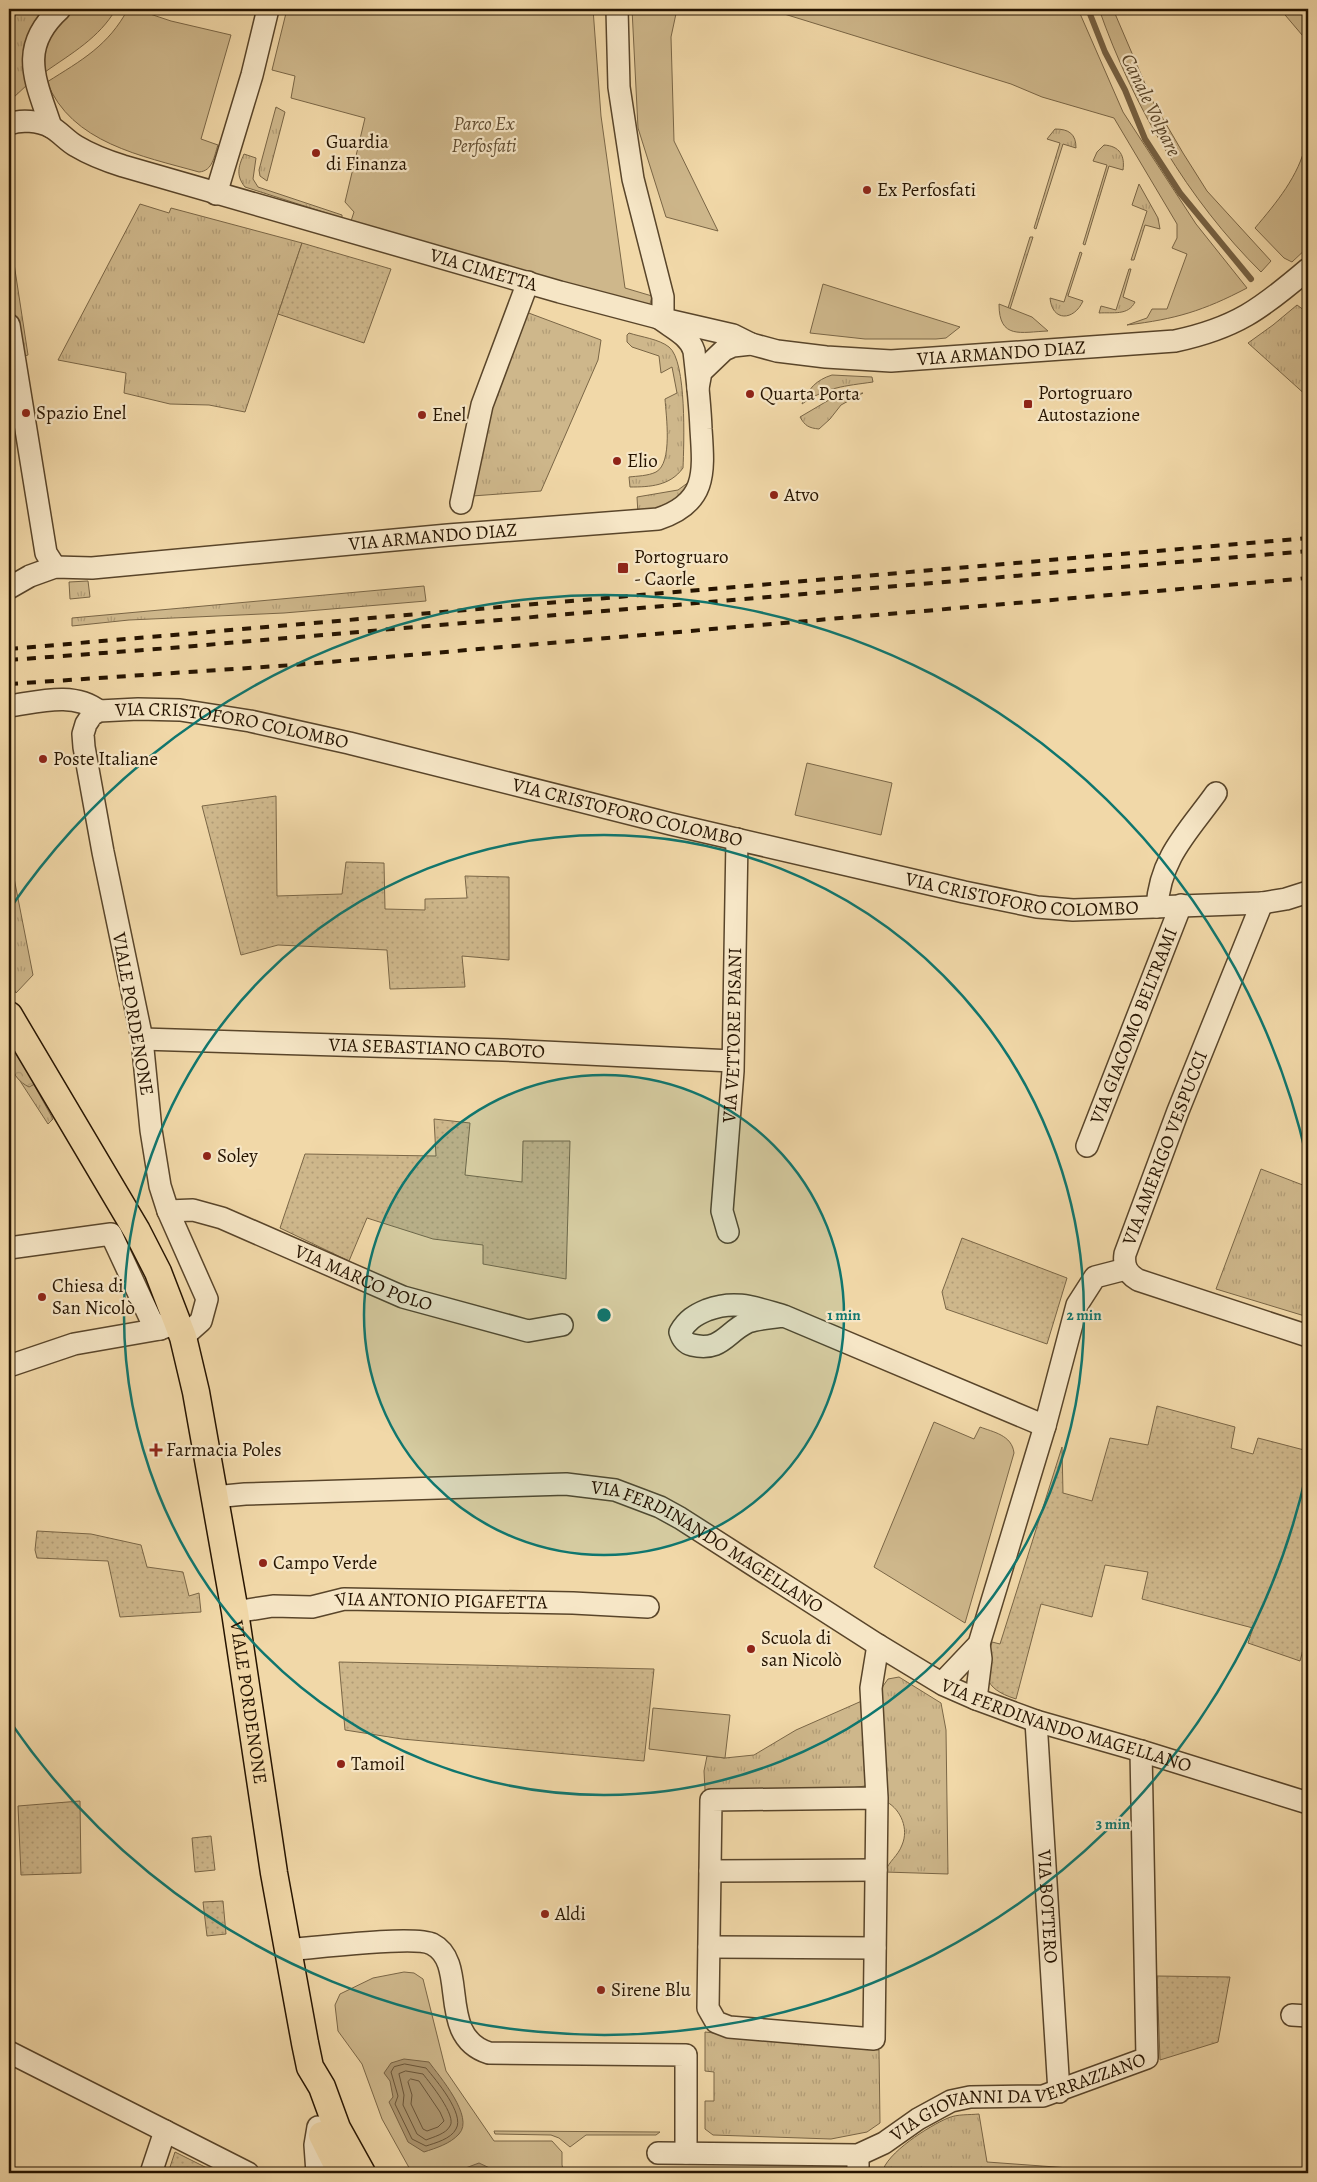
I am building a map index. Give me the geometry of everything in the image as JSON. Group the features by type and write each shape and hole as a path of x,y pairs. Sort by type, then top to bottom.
{"main road":[{"name":"VIALE PORDENONE","path":"9,1015 137,1231 158,1272 174,1330 196,1392 235,1612 287,1950 310,2067 307,2098 318,2127 340,2173"},
{"name":"VIALE PORDENONE","path":"310,2067 322,2087 337,2128 362,2173"}],"street":[{"path":"51,127 35,76 33,54 45,25 60,9"},
{"path":"216,194 252,75 268,9"},
{"path":"617,9 620,98 633,179 663,297 663,310 659,318"},
{"path":"9,124 26,121 51,127"},
{"name":"VIA CIMETTA","path":"51,127 68,141 97,157 216,194 659,318 733,335 751,344"},
{"name":"VIA ARMANDO DIAZ","path":"698,388 702,372 724,350 733,346 751,344 796,354 891,361 1029,353 1175,341 1205,335 1235,323 1262,307 1308,269"},
{"path":"461,503 482,405 528,282"},
{"name":"VIA ARMANDO DIAZ","path":"55,567 92,568 448,535 658,519 672,515 683,507 695,493 702,478 704,467 698,388 692,343 659,318"},
{"path":"9,325 46,553 55,567 30,576 9,588"},
{"path":"9,706 63,699 90,704 99,711"},
{"name":"VIA CRISTOFORO COLOMBO","path":"99,711 138,709 180,710 250,721 349,743 737,839 964,892 1037,907 1073,910 1262,902 1286,899 1308,892"},
{"name":"VIALE PORDENONE","path":"99,711 92,715 86,724 83,734 84,747 103,852 142,1039 151,1130 160,1186 168,1211 208,1299 201,1321 174,1330"},
{"name":"VIA CRISTOFORO COLOMBO","path":"1157,907 1159,888 1170,855 1216,793"},
{"name":"VIA VETTORE PISANI","path":"728,1232 722,1211 732,1061 737,839"},
{"name":"VIA AMERIGO VESPUCCI","path":"1262,902 1178,1111 1125,1254 1124,1262 1131,1276 1138,1280 1308,1336"},
{"name":"VIA GIACOMO BELTRAMI","path":"1087,1146 1181,905"},
{"name":"VIA SEBASTIANO CABOTO","path":"142,1039 503,1050 732,1061"},
{"name":"VIA MARCO POLO","path":"168,1211 193,1210 222,1218 403,1297 528,1331 562,1324"},
{"path":"9,1248 111,1234 152,1320 174,1330"},
{"path":"976,1699 981,1658 979,1644 1045,1426 1077,1305 1095,1277 1126,1269"},
{"path":"784,1316 1045,1426"},
{"path":"9,1366 74,1344 174,1330"},
{"name":"VIA FERDINANDO MAGELLANO","path":"214,1497 245,1494 479,1485 566,1484 615,1490 652,1503 680,1518 878,1645 942,1683 976,1699 1036,1721 1141,1751 1308,1803"},
{"name":"VIA ANTONIO PIGAFETTA","path":"235,1612 273,1606 312,1607 344,1599 573,1603 648,1607"},
{"path":"942,1683 979,1644"},
{"path":"877,1798 711,1800 708,2008 716,2022 729,2027 874,2039 877,1798 871,1688 878,1645"},
{"name":"VIA BOTTERO","path":"1036,1721 1059,2092"},
{"name":"VIA GIOVANNI DA VERRAZZANO","path":"658,2153 686,2153 858,2164 918,2118 951,2101 970,2097 1043,2096 1059,2092 1147,2058 1141,1751"},
{"path":"710,1871 876,1870"},
{"path":"287,1950 410,1941 432,1944 442,1953 449,1968 458,2018 463,2034 471,2044 489,2053 686,2055 686,2153"},
{"path":"708,1947 875,1948"},
{"path":"9,2052 248,2173"},
{"path":"303,2173 316,2165 318,2127"},
{"path":"151,2173 165,2131"}],"green space":[{"path":"19,9 46,9 30,35 28,84 13,98 9,107 8,44 13,20"},
{"path":"70,9 116,9 93,37 45,72 47,44"},
{"path":"128,9 145,9 144,12 171,21 231,35 201,139 218,145 210,166 204,171 199,172 132,153 91,133 73,120 58,103 47,82 83,59 103,43"},
{"name":"Parco Ex Perfosfati","path":"287,9 593,9 601,116 625,288 652,296 649,308 351,221 354,212 345,202 365,118 291,98 295,76 272,70"},
{"path":"632,9 677,9 671,37 674,141 718,231 666,217 638,128"},
{"path":"768,9 1078,9 1123,112 1196,224 1247,288 1217,303 1189,313 1127,325 1147,318 1152,309 1167,309 1187,254 1172,248 1177,238 1177,224 1114,118 1042,97 1011,84"},
{"path":"1099,9 1113,9 1152,100 1207,191 1271,261 1261,272 1234,244 1210,214 1165,150 1128,81"},
{"path":"1280,9 1308,9 1308,42"},
{"path":"276,107 285,112 267,181 260,176 259,170"},
{"path":"1055,129 1071,133 1075,139 1076,148 1063,144 1036,229 1034,228 1060,143 1047,139"},
{"path":"1308,133 1308,247 1292,262 1284,258 1255,228 1279,199 1292,178 1303,155"},
{"path":"1104,145 1118,150 1123,160 1123,170 1109,166 1085,245 1083,244 1107,165 1093,161 1097,152"},
{"path":"244,154 256,158 253,179 258,187 342,215 342,218 245,187 239,175 240,163"},
{"path":"1139,184 1158,218 1160,229 1145,225 1134,260 1131,260 1147,211 1132,205"},
{"path":"140,204 169,213 171,208 302,243 245,412 209,405 170,404 124,393 126,373 58,360"},
{"path":"1030,237 1033,237 1010,309 1008,308"},
{"path":"302,243 391,269 364,343 278,314"},
{"path":"1080,252 1082,253 1068,296 1083,301 1079,308 1069,315 1059,315 1052,306 1050,298 1064,302"},
{"path":"13,257 28,355 21,357 9,276 9,258"},
{"path":"1129,269 1131,269 1123,297 1135,302 1124,311 1099,313 1101,306 1116,310"},
{"path":"823,284 960,327 946,338 936,339 865,339 810,333"},
{"path":"999,304 1032,317 1048,331 1021,332 1007,329 1000,316"},
{"path":"1297,305 1308,313 1308,397 1248,343"},
{"path":"526,312 601,340 598,360 541,491 472,496 488,406"},
{"path":"629,333 655,340 669,347 675,355 682,385 684,423 683,468 666,482 645,487 630,487 629,477 653,473 661,467 667,449 665,399 677,393 672,367 661,373 659,356 632,347 627,342 627,335"},
{"path":"832,375 872,377 873,382 845,386 828,391 802,404 813,386"},
{"path":"863,393 841,405 819,429 808,426 800,417 834,397"},
{"path":"693,479 683,494 671,504 638,514 637,497 678,490"},
{"path":"88,581 90,597 70,599 69,582"},
{"path":"424,586 426,601 284,613 129,620 72,626 72,618"},
{"path":"807,763 892,783 881,835 795,815"},
{"path":"276,796 277,896 342,894 346,862 384,863 385,909 425,910 425,899 467,898 465,876 509,877 509,960 462,956 465,987 390,989 387,950 278,945 241,955 202,806"},
{"path":"9,825 13,873 33,975 16,993 9,978"},
{"path":"9,1039 35,1084 29,1087 22,1083 14,1073 9,1054"},
{"path":"9,1040 53,1119 48,1124 9,1064"},
{"path":"434,1119 470,1123 465,1175 522,1182 523,1141 570,1141 566,1279 483,1264 483,1245 433,1239 367,1218 349,1261 280,1228 305,1154 436,1156"},
{"path":"1261,1169 1308,1187 1308,1317 1216,1289"},
{"path":"962,1238 1067,1278 1047,1344 946,1309 942,1292"},
{"path":"1157,1406 1235,1427 1231,1448 1253,1454 1258,1438 1308,1451 1308,1631 1300,1661 1248,1643 1253,1628 1142,1599 1148,1572 1105,1565 1092,1617 1041,1604 1016,1699 1005,1695 996,1690 988,1678 986,1671 989,1653 992,1642 1000,1644 1062,1447 1063,1493 1092,1501 1110,1438 1148,1445"},
{"path":"934,1422 974,1439 980,1427 996,1433 1010,1442 1014,1453 965,1623 874,1567"},
{"path":"37,1531 91,1534 141,1545 147,1567 183,1572 189,1596 199,1593 201,1612 120,1617 108,1561 37,1558 35,1550"},
{"path":"339,1662 654,1669 644,1761 402,1739 345,1730"},
{"path":"899,1677 941,1703 946,1730 948,1874 885,1872 900,1849 905,1833 900,1815 887,1802 876,1696 888,1679"},
{"path":"864,1700 868,1778 865,1786 851,1788 705,1790 704,1771 707,1756 725,1758 754,1755 796,1730"},
{"path":"653,1708 730,1715 725,1758 649,1749"},
{"path":"80,1801 81,1873 21,1875 18,1806"},
{"path":"211,1836 215,1870 195,1872 192,1838"},
{"path":"223,1901 226,1934 207,1936 203,1902"},
{"path":"404,1972 414,1973 423,1979 446,2071 494,2141 552,2141 562,2152 564,2173 412,2173 382,2119 362,2064 338,2031 335,2005 340,1994 373,1978"},
{"path":"1157,1976 1230,1977 1218,2042 1160,2060"},
{"path":"705,2032 879,2050 880,2123 867,2132 831,2139 713,2135 705,2129 705,2101 714,2101 714,2072 705,2071"},
{"path":"979,2114 987,2162 1083,2169 1084,2173 882,2173 891,2157 909,2141 930,2127 959,2115"},
{"path":"494,2131 660,2132 656,2135 586,2135 570,2147 559,2138 551,2135 495,2134"},
{"path":"175,2152 217,2173 168,2173"},
{"path":"654,2169 808,2173 654,2173"}],"water":[{"path":"404,2059 429,2062 454,2097 462,2118 463,2127 459,2134 443,2145 424,2152 408,2142 389,2102 393,2097 390,2081 384,2073 391,2063"},
{"path":"479,2163 497,2173 452,2173"}],"waterway":[{"name":"Canale Volpare","path":"1088,9 1105,52 1125,90 1145,139 1180,193 1251,279"}],"railway":[{"path":"9,649 1308,538"},
{"path":"9,660 170,648 1308,551"},
{"path":"9,684 293,665 1308,578"}],"place":[{"name":"Guardia di Finanza","path":"316,153"},
{"name":"Ex Perfosfati","path":"867,190"},
{"name":"Quarta Porta","path":"750,394"},
{"name":"Portogruaro Autostazione","path":"1028,404"},
{"name":"Spazio Enel","path":"26,413"},
{"name":"Enel","path":"422,415"},
{"name":"Elio","path":"617,461"},
{"name":"Atvo","path":"774,495"},
{"name":"Portogruaro - Caorle","path":"623,568"},
{"name":"Poste Italiane","path":"43,759"},
{"name":"Soley","path":"207,1156"},
{"name":"Chiesa di San Nicolò","path":"42,1297"},
{"name":"Farmacia Poles","path":"156,1450"},
{"name":"Campo Verde","path":"263,1563"},
{"name":"Scuola di san Nicolò","path":"751,1649"},
{"name":"Tamoil","path":"341,1764"},
{"name":"Aldi","path":"545,1914"},
{"name":"Sirene Blu","path":"601,1990"}]}
